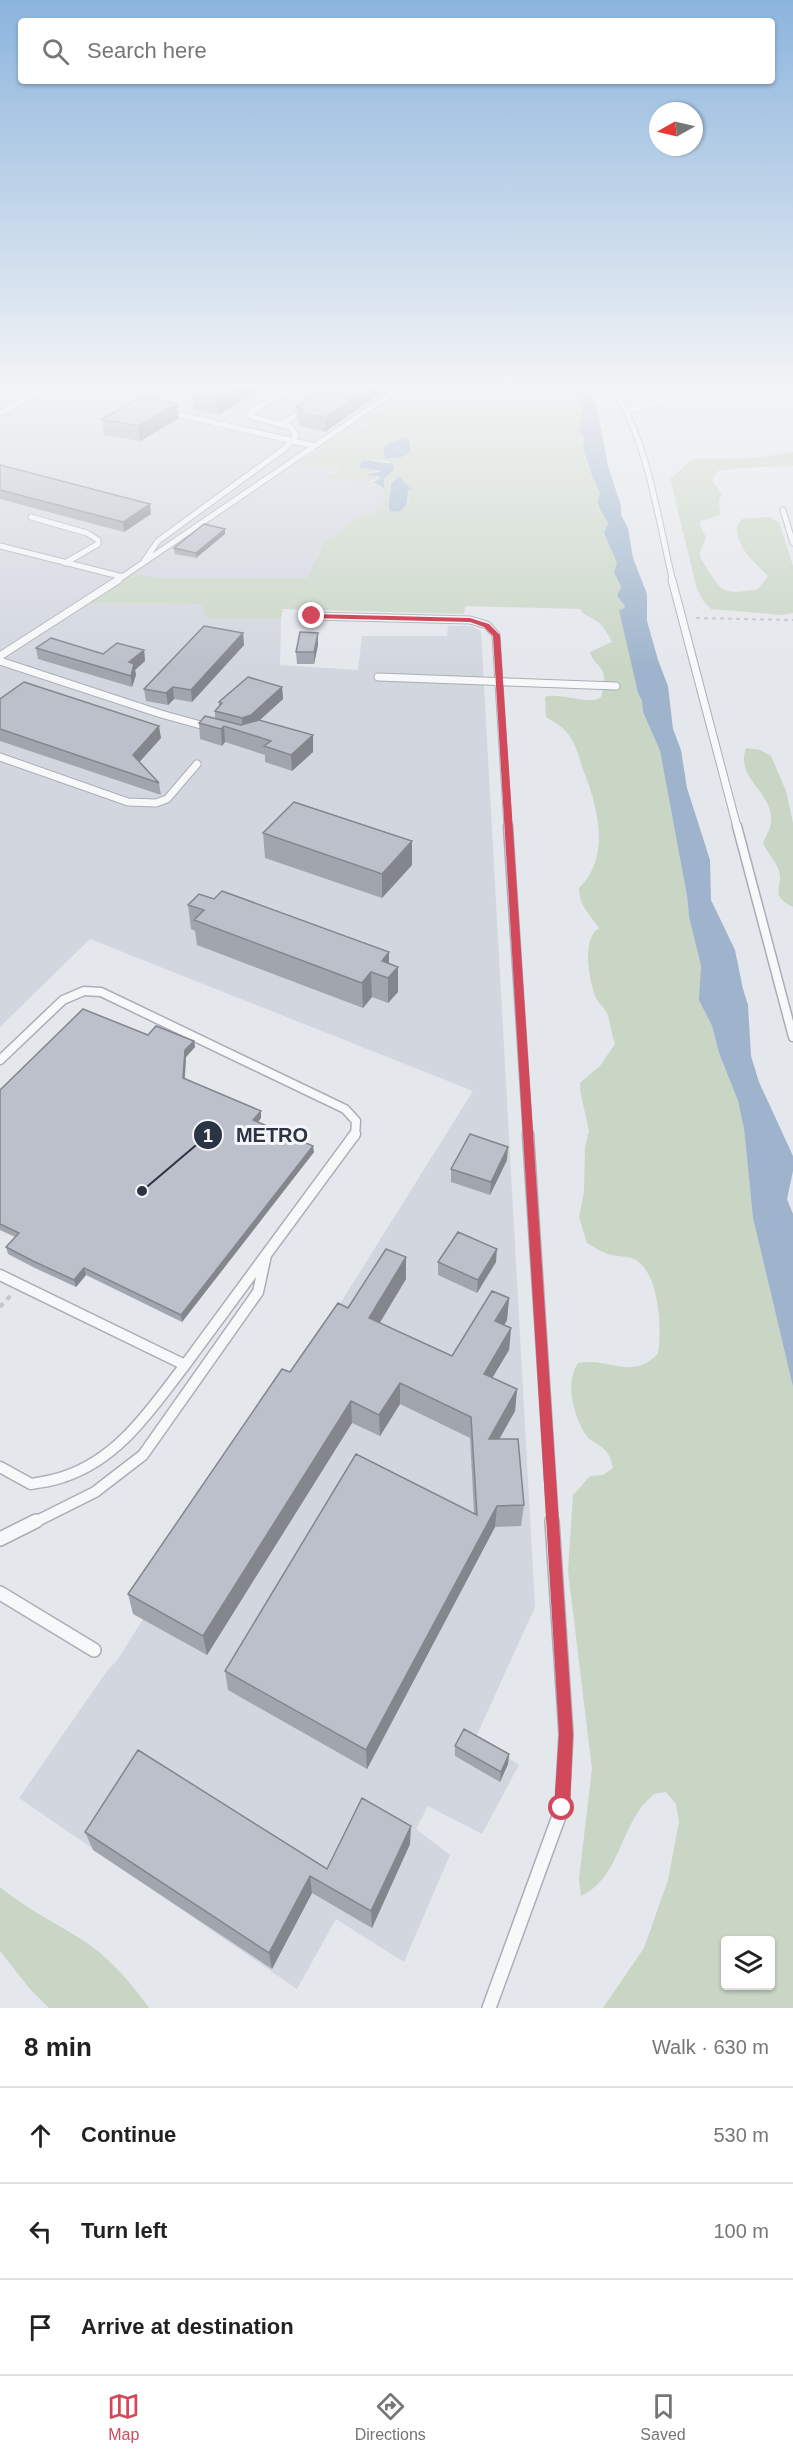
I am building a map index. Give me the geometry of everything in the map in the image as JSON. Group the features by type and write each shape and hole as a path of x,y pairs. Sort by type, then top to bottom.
{"lane":[{"path":"143,563 158,541 242,480"},
{"path":"0,659 265,480"},
{"path":"649,480 681,618 793,1037"},
{"path":"783,510 793,543"},
{"path":"32,517 87,533 98,540 98,544 65,563"},
{"path":"0,546 123,578"},
{"path":"312,616 470,620 487,625 496,635 566,1734 562,1808 489,2008"},
{"path":"0,659 161,714 212,728"},
{"path":"378,677 616,686"},
{"path":"0,757 128,802 156,803 167,799 197,764"},
{"path":"0,1060 63,1000 84,991 102,992 345,1109 356,1121 355,1135 185,1365 128,1437 104,1456 64,1477 31,1484 0,1467"},
{"path":"0,1539 95,1492 143,1455 258,1292 267,1252"},
{"path":"0,1275 185,1365"},
{"path":"0,1593 94,1650"}],"path":[{"path":"681,618 793,620"}],"shaded area":[{"path":"0,480 337,480 370,481 384,488 383,509 355,519 337,535 327,540 307,578 163,578 134,574 91,603 202,604 211,617 281,618 280,665 358,670 362,636 447,636 448,626 471,626 481,631 535,1607 476,1737 519,1765 482,1834 428,1806 416,1829 450,1855 404,1962 336,1919 297,1989 19,1798 107,1671 118,1659 473,1091 90,939 0,1027"}],"green space":[{"path":"338,480 375,480 367,481"},
{"path":"384,480 393,480 389,509 402,509 409,500 407,492 411,489 403,480 594,480 600,493 599,507 608,523 604,533 617,563 617,578 621,587 617,596 625,606 620,610 638,693 642,701 643,712 660,751 689,917 701,966 700,1000 712,1026 719,1053 738,1101 744,1129 753,1218 793,1387 793,2008 603,2008 644,1948 668,1880 679,1822 676,1804 666,1792 654,1794 641,1807 609,1870 602,1880 581,1896 579,1879 592,1769 568,1571 573,1495 590,1476 603,1475 613,1468 608,1453 588,1437 580,1424 572,1398 572,1379 578,1363 589,1362 629,1367 648,1362 658,1354 660,1331 655,1290 644,1267 636,1260 606,1253 587,1243 579,1217 584,1192 585,1147 589,1131 580,1083 600,1066 615,1044 607,1013 596,998 589,971 590,941 593,933 599,928 583,905 579,894 579,888 589,876 595,862 598,847 599,832 594,801 571,738 558,724 546,717 545,697 559,696 587,700 600,698 604,676 590,652 612,642 599,623 580,609 465,606 464,614 283,609 281,618 212,618 205,615 202,604 90,603 134,574 163,578 307,578 326,540 337,535 355,519 383,509"},
{"path":"670,480 712,480 722,495 719,500 720,515 701,521 700,526 706,537 700,553 701,559 722,589 735,592 758,589 768,576 752,560 739,541 737,525 742,519 769,517 779,522 793,566 793,613 781,615 711,609 697,589"},
{"path":"746,748 760,750 771,756 786,791 793,823 793,907 778,894 780,875 778,868 763,843 771,824 770,811 746,768 744,759"},
{"path":"0,1887 19,1902 81,1939 110,1961 149,2008 49,2008 29,1988 0,1951"}],"water":[{"path":"384,480 384,488 373,482"},
{"path":"395,480 402,480 412,490 408,490 407,503 398,512 390,511 391,483"},
{"path":"594,480 612,480 621,506 621,515 628,528 633,558 647,594 647,621 668,686 673,729 681,750 687,788 710,860 711,900 735,950 748,1005 751,1056 759,1082 793,1156 793,1171 787,1199 793,1214 793,1387 753,1218 744,1129 738,1101 719,1053 712,1026 699,1000 701,966 689,917 660,751 643,712 642,701 638,693 619,610 625,606 617,596 621,587 614,572 617,563 604,533 608,523 599,507 600,493"}],"building":[{"path":"0,480 57,480 150,504 123,522 0,490"},
{"path":"204,524 225,529 196,553 174,548"},
{"path":"204,626 243,633 191,690 173,687 166,693 144,689"},
{"path":"300,632 318,633 314,652 296,652"},
{"path":"51,638 103,654 117,643 144,650 129,662 134,664 131,676 36,648"},
{"path":"248,677 282,687 251,715 242,718 215,711 222,703 219,702"},
{"path":"24,682 159,726 133,755 159,783 0,729 0,699"},
{"path":"205,716 241,725 259,720 313,735 291,755 264,746 271,741 224,726 221,729 199,723"},
{"path":"294,802 412,841 382,874 263,833"},
{"path":"222,891 389,952 382,961 398,967 388,978 371,972 362,983 194,920 204,910 188,905 199,894 214,899"},
{"path":"83,1009 148,1035 156,1026 194,1041 185,1050 183,1078 261,1111 253,1120 313,1146 181,1315 84,1268 74,1280 6,1247 19,1233 0,1224 0,1090"},
{"path":"470,1134 508,1147 491,1182 451,1169"},
{"path":"458,1232 497,1249 478,1280 438,1262"},
{"path":"386,1249 406,1257 369,1318 452,1356 492,1291 509,1298 495,1321 511,1328 484,1374 517,1389 489,1439 518,1439 524,1505 497,1506 366,1750 225,1671 356,1454 477,1515 471,1417 400,1383 379,1415 351,1401 203,1636 128,1594 282,1369 290,1372 338,1303 348,1308"},
{"path":"464,1729 509,1754 501,1772 455,1746"},
{"path":"138,1750 327,1869 362,1798 411,1826 371,1911 310,1876 269,1953 85,1832"}],"place":[{"name":"METRO","path":"142,1191"}],"route":[{"path":"312,616 470,620 487,625 496,635 566,1734 562,1808"}]}
